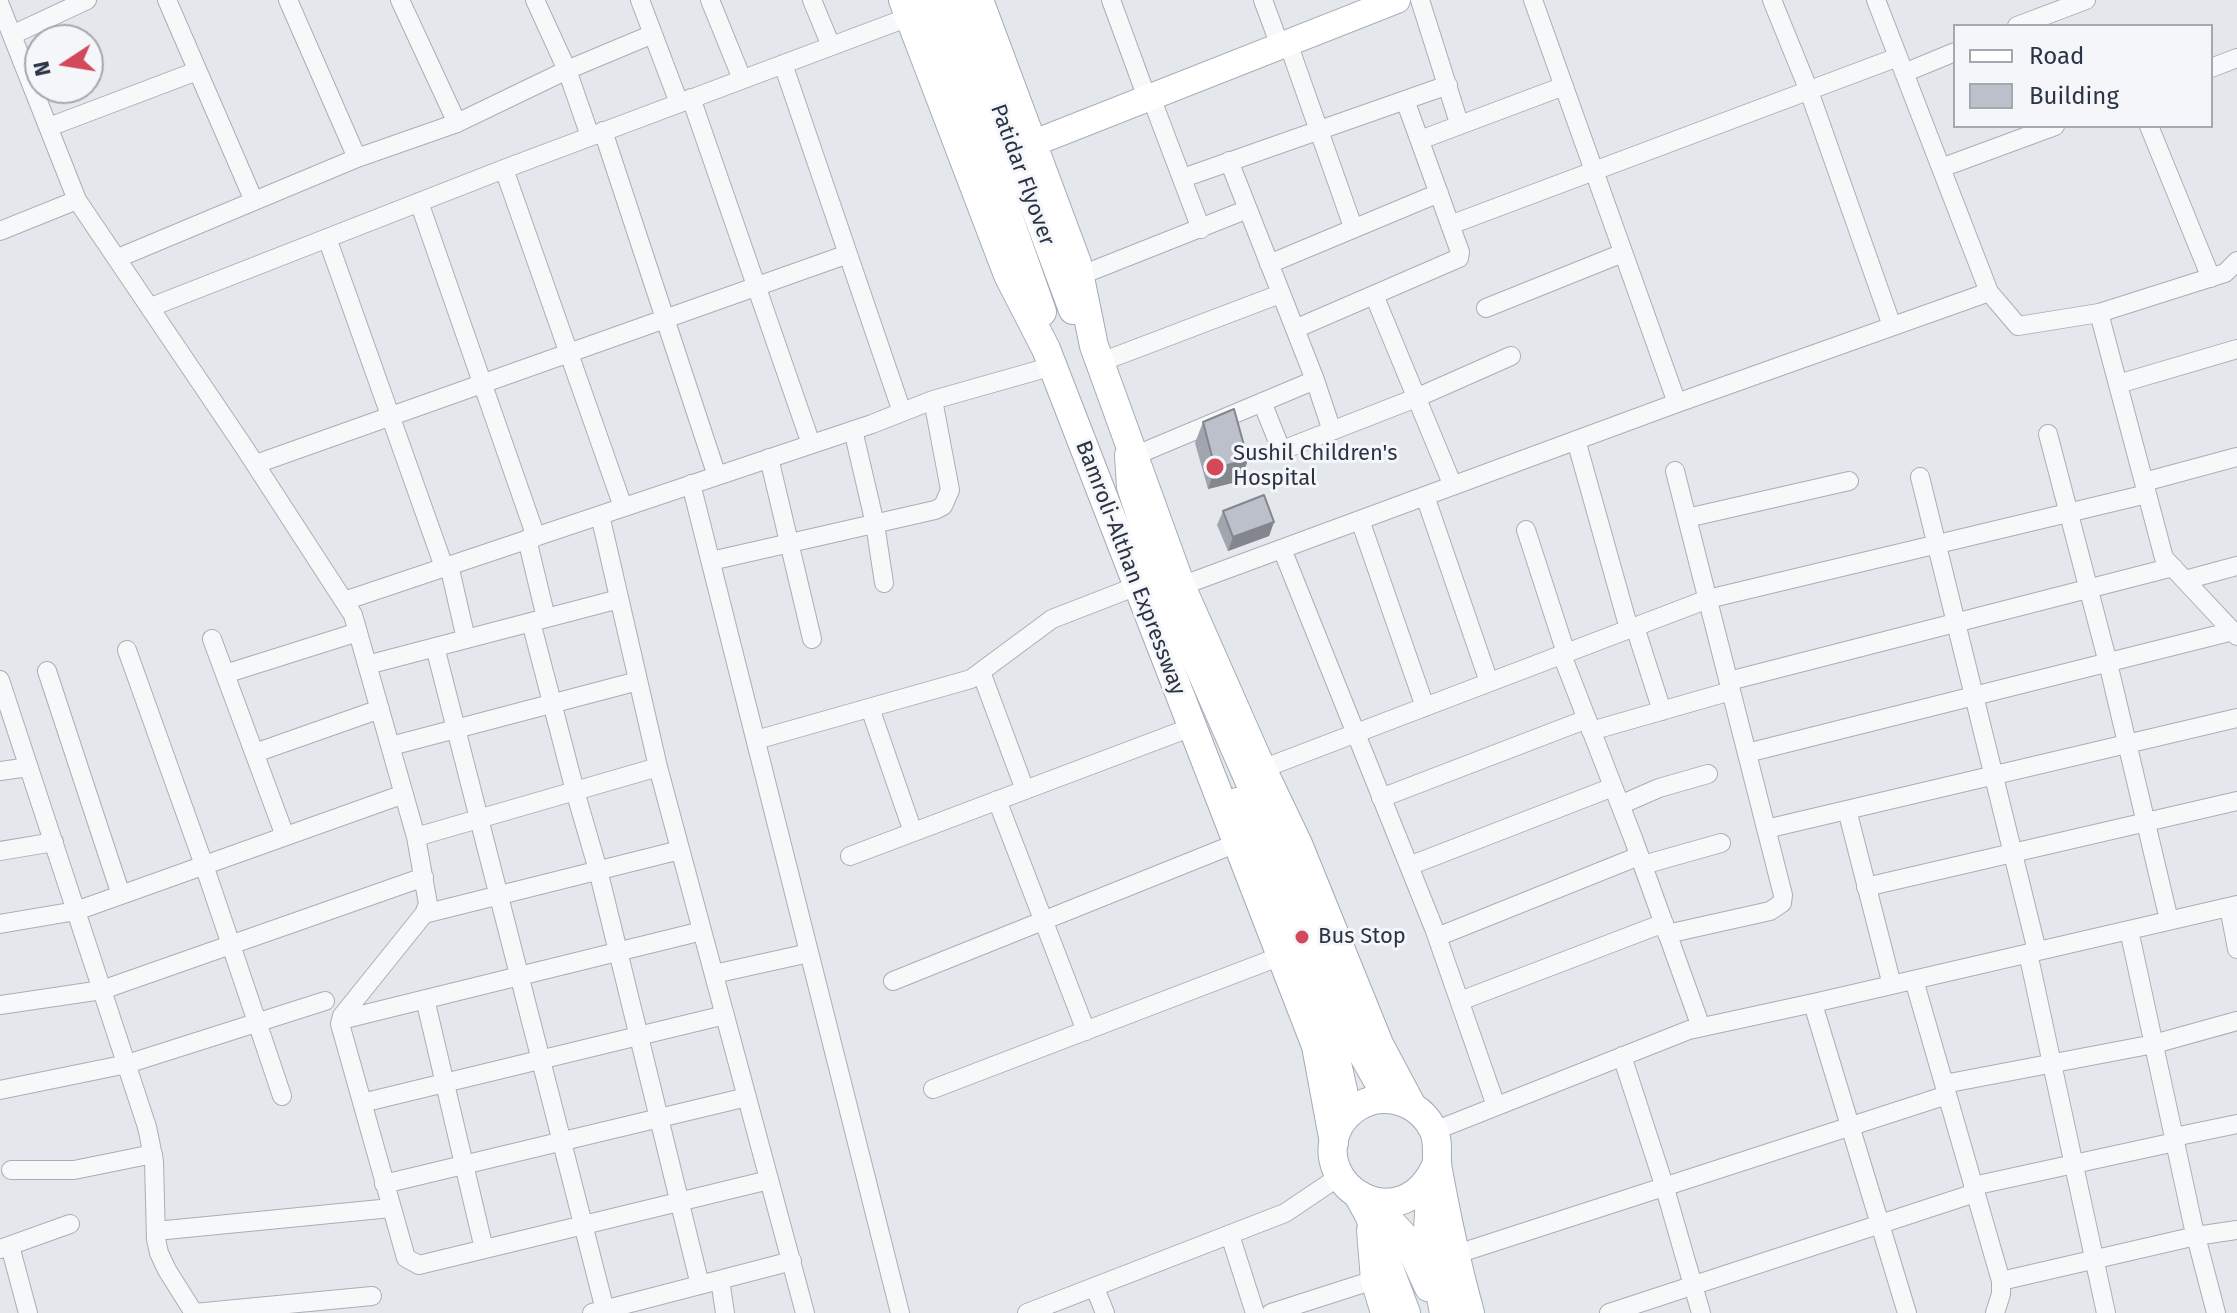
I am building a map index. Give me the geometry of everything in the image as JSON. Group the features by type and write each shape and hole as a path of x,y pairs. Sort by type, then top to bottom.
{"main road":[{"name":"Patidar Flyover","path":"932,0 1042,308 1050,357"},
{"name":"Patidar Flyover","path":"958,0 1071,306 1098,354"},
{"path":"979,0 1034,143 1079,276 1098,354 1181,586 1298,844 1379,1044 1399,1102"},
{"path":"1034,143 1397,0"},
{"name":"Bamroli-Althan Expressway","path":"906,8 1008,275 1050,357 1316,1046 1334,1143"},
{"path":"1131,447 1130,487 1163,587 1298,894 1352,1037 1399,1102 1425,1117 1434,1131 1438,1147 1427,1230 1441,1313"},
{"path":"1087,457 1112,487 1334,1045 1349,1113"},
{"path":"1399,1102 1363,1103 1349,1113 1339,1127 1334,1143 1334,1160 1360,1197 1406,1313"},
{"path":"1360,1197 1390,1203 1406,1199 1420,1191 1433,1171"},
{"path":"1433,1171 1470,1313"},
{"path":"1360,1197 1374,1280 1384,1313"},
{"path":"1360,1197 1403,1234 1441,1313"}],"street":[{"path":"12,35 87,0"},
{"path":"167,0 254,201"},
{"path":"288,0 357,158"},
{"path":"400,0 457,123"},
{"path":"535,0 597,134 665,320 717,476"},
{"path":"640,0 685,100 757,288 811,444"},
{"path":"710,0 742,79"},
{"path":"812,0 831,46"},
{"path":"1111,0 1201,229"},
{"path":"1263,0 1318,129 1353,227"},
{"path":"1420,0 1459,123"},
{"path":"1533,0 1677,403"},
{"path":"1772,0 1809,91 1892,326"},
{"path":"1876,0 1989,292 2018,326 2099,313 2225,273 2237,261"},
{"path":"2022,24 2086,0"},
{"path":"0,5 77,200 256,464 353,615 416,837 428,904 424,914 341,1020 342,1034 406,1258 419,1265 769,1180"},
{"path":"151,307 831,46 906,8"},
{"path":"118,258 357,158 457,123 567,70 653,34"},
{"path":"1450,225 1809,91 1953,52"},
{"path":"2213,67 2237,58"},
{"path":"783,64 902,412"},
{"path":"49,127 197,71"},
{"path":"1183,178 1448,85"},
{"path":"1420,140 1564,86"},
{"path":"1295,329 1459,258 1460,252 1405,100"},
{"path":"1941,168 2050,128"},
{"path":"2150,128 2211,278"},
{"path":"1229,161 1332,431"},
{"path":"504,169 623,507"},
{"path":"1269,264 1439,193"},
{"path":"0,231 77,200"},
{"path":"419,202 482,382 531,538 539,620 553,704 619,951 700,1285"},
{"path":"1079,276 1248,209"},
{"path":"327,238 446,566 466,639"},
{"path":"1486,308 1623,253"},
{"path":"256,464 848,254"},
{"path":"1181,586 1989,292"},
{"path":"1098,354 1280,294"},
{"path":"1374,295 1453,486"},
{"path":"1747,753 2235,634 2164,558 2099,313"},
{"path":"2118,384 2237,349"},
{"path":"1262,402 1280,447 1285,449 1416,398 1511,356"},
{"path":"344,601 853,430 1050,357"},
{"path":"1131,447 1262,402 1315,380"},
{"path":"711,561 943,506 950,490 933,400"},
{"path":"853,430 875,524 884,583"},
{"path":"2048,434 2108,663 2169,920"},
{"path":"1576,440 1632,628 1662,711"},
{"path":"1262,769 1708,599 2070,513 2237,457"},
{"path":"769,458 812,639"},
{"path":"1460,1001 1666,929 1777,908 1782,903 1783,895 1675,471"},
{"path":"1920,477 2013,851 2050,1063 2106,1313"},
{"path":"1687,518 1849,481"},
{"path":"691,484 900,1313"},
{"path":"1425,496 1489,682"},
{"path":"600,515 658,767 805,1313"},
{"path":"1360,520 1425,707"},
{"path":"1526,530 1564,654 1701,1027"},
{"path":"1282,549 1437,937 1496,1106"},
{"path":"1381,798 1589,725 1662,711 1730,686 1956,622 2089,588 2237,566"},
{"path":"756,740 957,684 981,672 1063,613 1137,586"},
{"path":"367,665 619,599"},
{"path":"225,674 358,632"},
{"path":"212,639 285,836"},
{"path":"435,647 583,1225 598,1311 641,1307 700,1285 792,1261"},
{"path":"127,650 282,1096"},
{"path":"47,671 121,895"},
{"path":"981,672 1025,790"},
{"path":"0,680 147,1127 153,1154 159,1253 167,1270 194,1313 372,1296"},
{"path":"391,746 638,681"},
{"path":"870,708 913,832"},
{"path":"255,753 380,709"},
{"path":"1766,829 2237,718"},
{"path":"850,856 1192,727"},
{"path":"0,771 29,767"},
{"path":"416,837 658,767"},
{"path":"1620,805 1659,788 1708,774"},
{"path":"1409,866 1613,787"},
{"path":"0,924 76,911 404,794"},
{"path":"997,800 1086,1031"},
{"path":"1866,887 2237,801"},
{"path":"1847,810 1892,985"},
{"path":"0,851 54,842"},
{"path":"893,981 1237,843"},
{"path":"1437,937 1641,860 1721,843"},
{"path":"424,914 680,850"},
{"path":"0,1005 102,990 424,877"},
{"path":"1434,1131 1701,1027 1813,1004 2169,920 2233,906 2237,949"},
{"path":"2129,930 2196,1236 2216,1313"},
{"path":"341,1020 702,931"},
{"path":"714,974 809,953"},
{"path":"933,1089 1281,956"},
{"path":"1914,980 2001,1281 1995,1313"},
{"path":"425,999 484,1249"},
{"path":"0,1090 127,1064 325,1001"},
{"path":"1813,1004 1907,1313"},
{"path":"362,1103 725,1015"},
{"path":"1454,1255 1851,1126 1945,1090 2050,1063 2154,1044 2237,1021"},
{"path":"1622,1056 1701,1313"},
{"path":"384,1184 747,1097"},
{"path":"1609,1313 1974,1189 2237,1124"},
{"path":"11,1170 74,1170 153,1154"},
{"path":"1027,1313 1285,1213 1360,1197"},
{"path":"156,1231 391,1208"},
{"path":"28,1313 5,1247 70,1224"},
{"path":"2001,1281 2196,1236 2237,1230"},
{"path":"1230,1235 1255,1313"},
{"path":"720,1280 725,1313"},
{"path":"1271,1313 1374,1280"},
{"path":"1095,1288 1105,1313"}],"building":[{"path":"1234,409 1248,460 1215,468 1203,422"},
{"path":"1264,495 1274,522 1233,537 1223,511"}],"place":[{"name":"Sushil Children's Hospital","path":"1215,467"},
{"name":"Bus Stop","path":"1302,937"}]}
